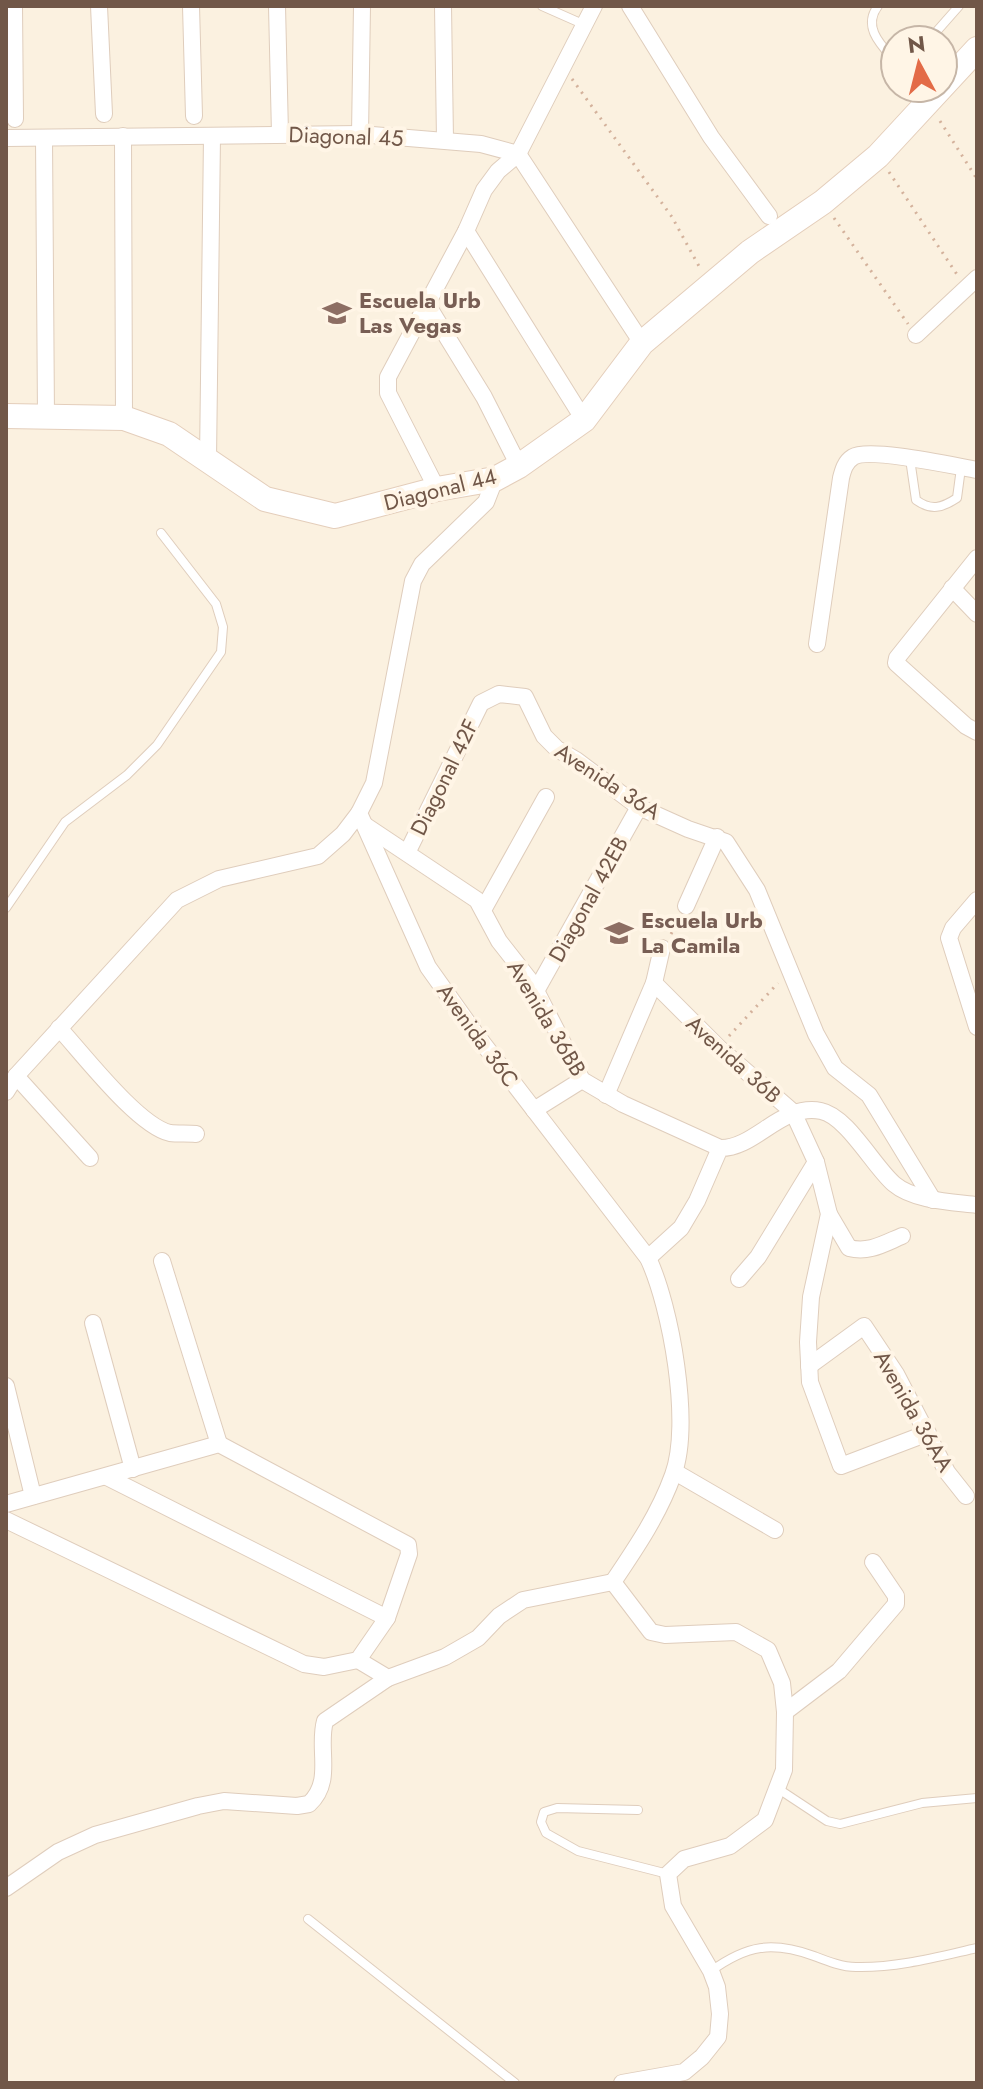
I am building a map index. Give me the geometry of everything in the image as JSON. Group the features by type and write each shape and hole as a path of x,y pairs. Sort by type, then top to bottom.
{"main road":[{"name":"Diagonal 44","path":"959,65 977,49"},
{"name":"Diagonal 44","path":"6,416 124,418 169,434 265,499 335,516 437,489 495,479 519,466 584,420 642,343 750,252 823,202 878,156 917,104"}],"street":[{"path":"14,6 15,119"},
{"path":"99,6 104,114"},
{"path":"191,6 194,116"},
{"path":"277,6 280,134"},
{"path":"360,134 362,6"},
{"path":"443,6 445,140"},
{"path":"437,489 388,393 388,377 428,306 489,181 518,154 594,6"},
{"path":"630,6 711,137 769,216"},
{"name":"Diagonal 45","path":"6,138 360,134 481,144 518,154"},
{"path":"123,136 124,418"},
{"path":"208,460 212,136"},
{"path":"44,138 46,417"},
{"path":"518,154 642,343"},
{"path":"466,231 584,420"},
{"path":"916,335 972,283"},
{"path":"428,306 484,397 519,466"},
{"path":"817,644 845,464 855,455 874,453 969,469"},
{"path":"6,1092 16,1076 177,900 219,879 318,856 362,819 374,783 413,581 422,564 486,502 495,479"},
{"path":"977,558 896,663 899,669 977,732"},
{"path":"952,588 977,614"},
{"name":"Avenida 36A","path":"481,703 499,694 525,697 544,736 557,749 639,807 688,829 717,837"},
{"name":"Diagonal 42F","path":"408,851 481,703"},
{"path":"483,910 546,797"},
{"name":"Diagonal 42EB","path":"536,991 639,807"},
{"name":"Avenida 36BB","path":"362,819 477,900 499,941 536,991 582,1080 606,1095 720,1148"},
{"name":"Avenida 36C","path":"362,819 428,967 648,1258 655,1274 678,1368 681,1414 675,1472 656,1515 613,1582"},
{"path":"686,906 717,837 726,842 757,890 816,1034 835,1068 869,1095 933,1200"},
{"path":"977,900 953,928 949,938 977,1027"},
{"path":"606,1095 654,983 662,948"},
{"name":"Avenida 36B","path":"654,983 719,1048 793,1112 816,1162 829,1214 811,1297 808,1342 810,1382 841,1466 928,1433"},
{"path":"59,1028 134,1111 169,1133 196,1134"},
{"path":"16,1076 90,1158"},
{"path":"534,1110 582,1080"},
{"path":"648,1258 681,1228 697,1201 720,1148 732,1147 793,1112 821,1111 835,1117 896,1186 933,1200 977,1205"},
{"path":"739,1279 758,1257 816,1162"},
{"path":"829,1214 849,1248 861,1251 873,1249 902,1236"},
{"path":"162,1261 219,1444"},
{"path":"93,1323 133,1469"},
{"name":"Avenida 36AA","path":"809,1366 864,1326 896,1374 947,1472 966,1496"},
{"path":"6,1386 33,1496"},
{"path":"6,1504 219,1444 408,1545 409,1554 387,1618 358,1660"},
{"path":"675,1472 775,1530"},
{"path":"107,1477 387,1618"},
{"path":"6,1520 304,1664 324,1667 358,1660 388,1678"},
{"path":"785,1712 839,1671 896,1604 896,1596 873,1562"},
{"path":"6,1888 58,1852 85,1839 198,1806 224,1801 297,1806 309,1804 316,1798 322,1784 325,1768 321,1735 325,1721 388,1678 445,1657 478,1638 499,1616 523,1600 613,1582 651,1632 665,1635 736,1632 768,1650 782,1683 785,1712 784,1770 765,1820 730,1846 684,1859 668,1874 673,1906 717,1987 720,2014 718,2037 702,2057 684,2072 622,2083"}],"lane":[{"path":"542,6 586,25"},
{"path":"878,6 871,26 879,41"},
{"path":"943,24 959,6"},
{"path":"910,459 916,500 926,507 944,507 957,498 969,469"},
{"path":"6,908 65,822 127,775 157,745 221,652 223,627 216,604 161,533"},
{"path":"777,1788 827,1821 840,1824 922,1803 977,1798"},
{"path":"638,1810 557,1808 544,1812 541,1822 546,1833 578,1851 668,1874"},
{"path":"308,1919 515,2083"},
{"path":"711,1971 731,1956 754,1947 791,1948 852,1967 903,1965 977,1948"}],"path":[{"path":"564,67 672,217 709,286"},
{"path":"928,104 977,179"},
{"path":"878,156 972,283"},
{"path":"823,202 916,335"},
{"path":"662,948 686,906"},
{"path":"719,1048 790,969"}],"place":[{"name":"Escuela Urb Las Vegas","path":"337,313"},
{"name":"Escuela Urb La Camila","path":"619,933"}]}
